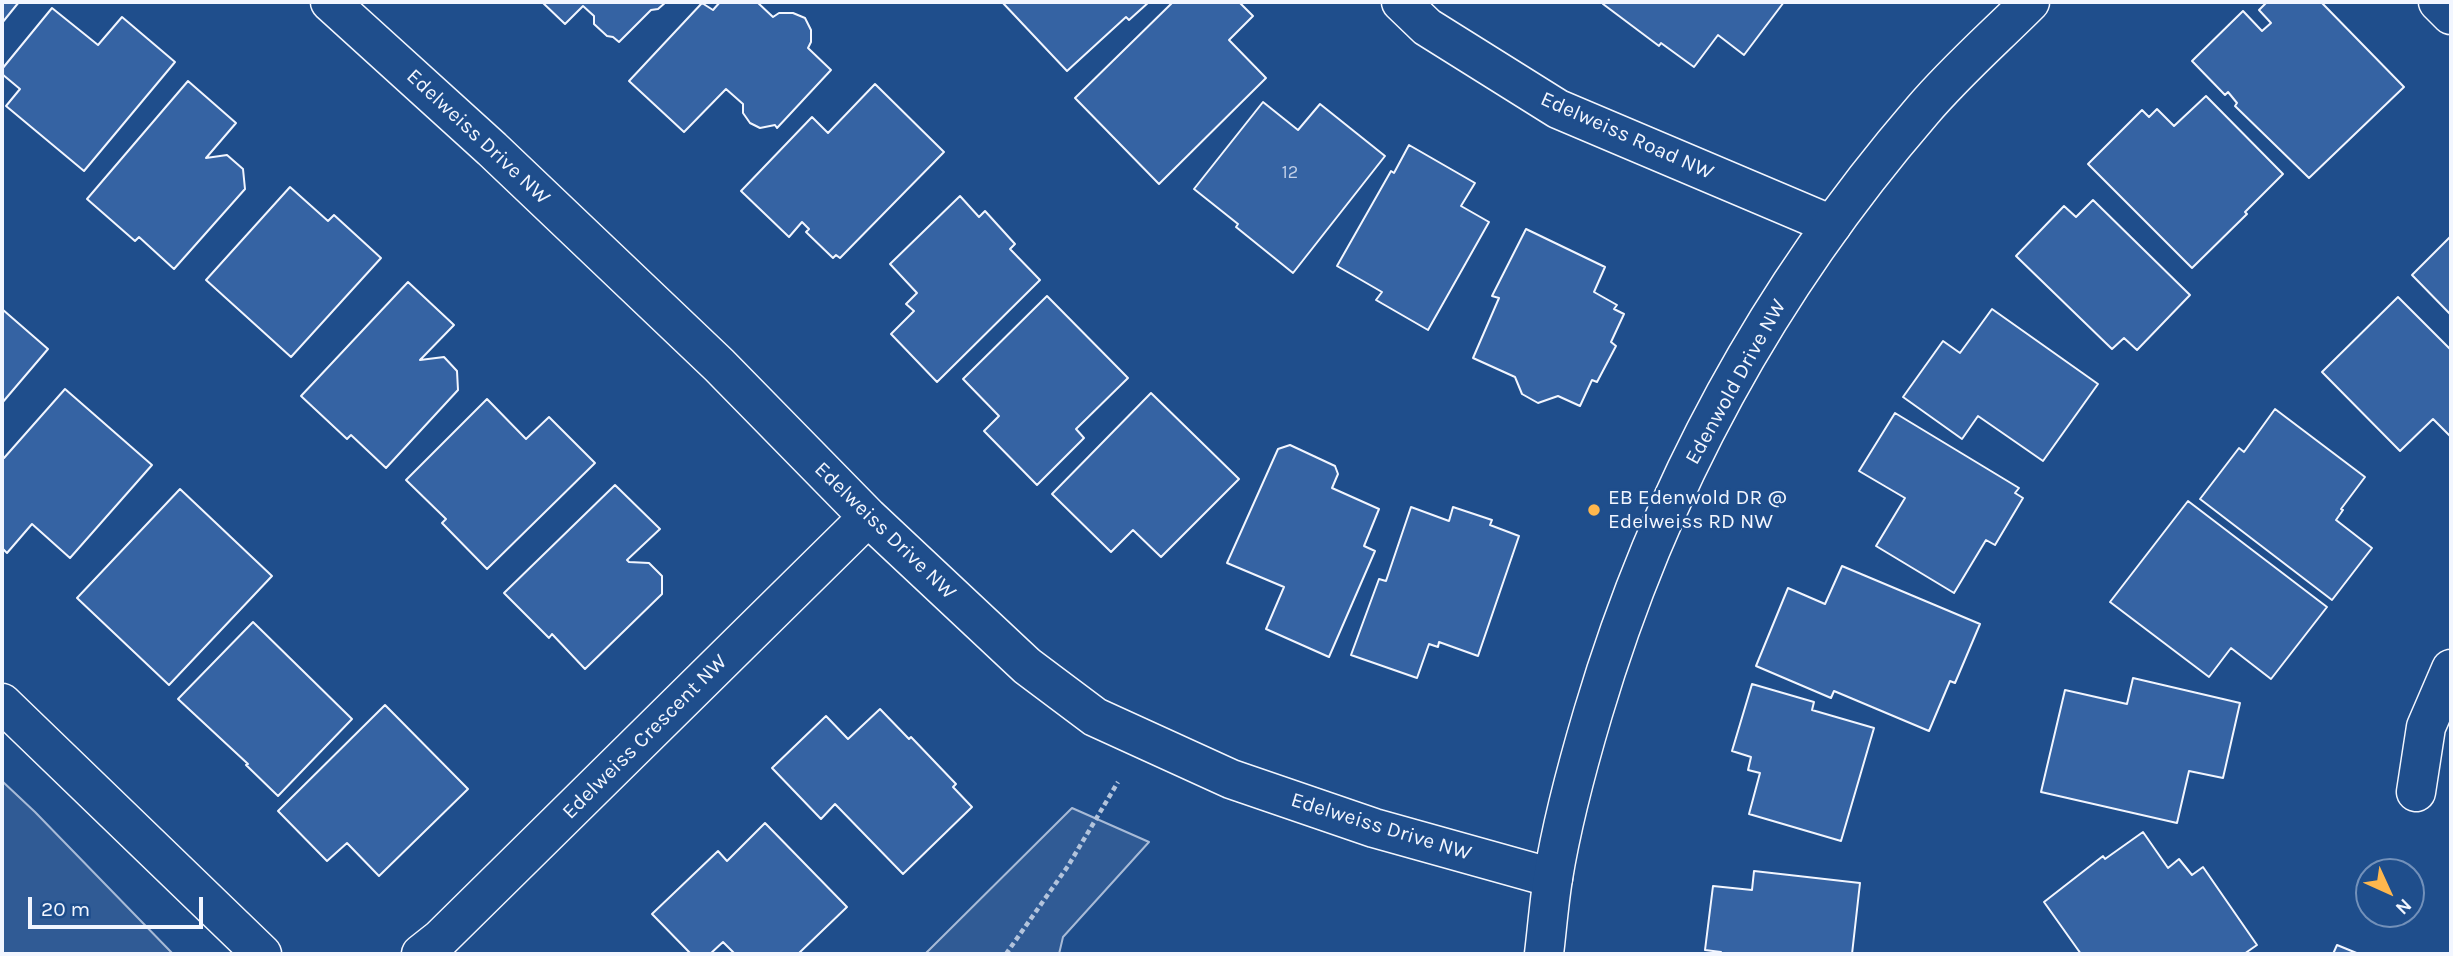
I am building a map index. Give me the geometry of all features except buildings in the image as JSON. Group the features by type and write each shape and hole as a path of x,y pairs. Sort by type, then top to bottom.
{"street":[{"name":"Edelweiss Drive NW","path":"330,2 492,149 719,365 867,517 1027,666 1095,717 1231,779 1361,824 1553,878"},
{"name":"Edelweiss Road NW","path":"1401,2 1427,27 1558,109 1832,225"},
{"name":"Edenwold Drive NW","path":"1544,954 1553,878 1579,761 1613,646 1656,534 1707,425 1766,322 1876,165 1924,108 2030,2"},
{"path":"2438,2 2451,15"},
{"name":"Edelweiss Crescent NW","path":"421,954 440,939 867,517"},
{"path":"2416,792 2426,727 2451,669"},
{"path":"2,704 262,954"}],"path":[{"path":"1006,954 1068,866 1102,806 1145,740"}],"shaded area":[{"path":"2,781 35,812 173,954 2,954"},
{"path":"1072,808 1149,842 1063,937 1059,954 925,954"}],"place":[{"name":"EB Edenwold DR @ Edelweiss RD NW","path":"1594,510"}]}
